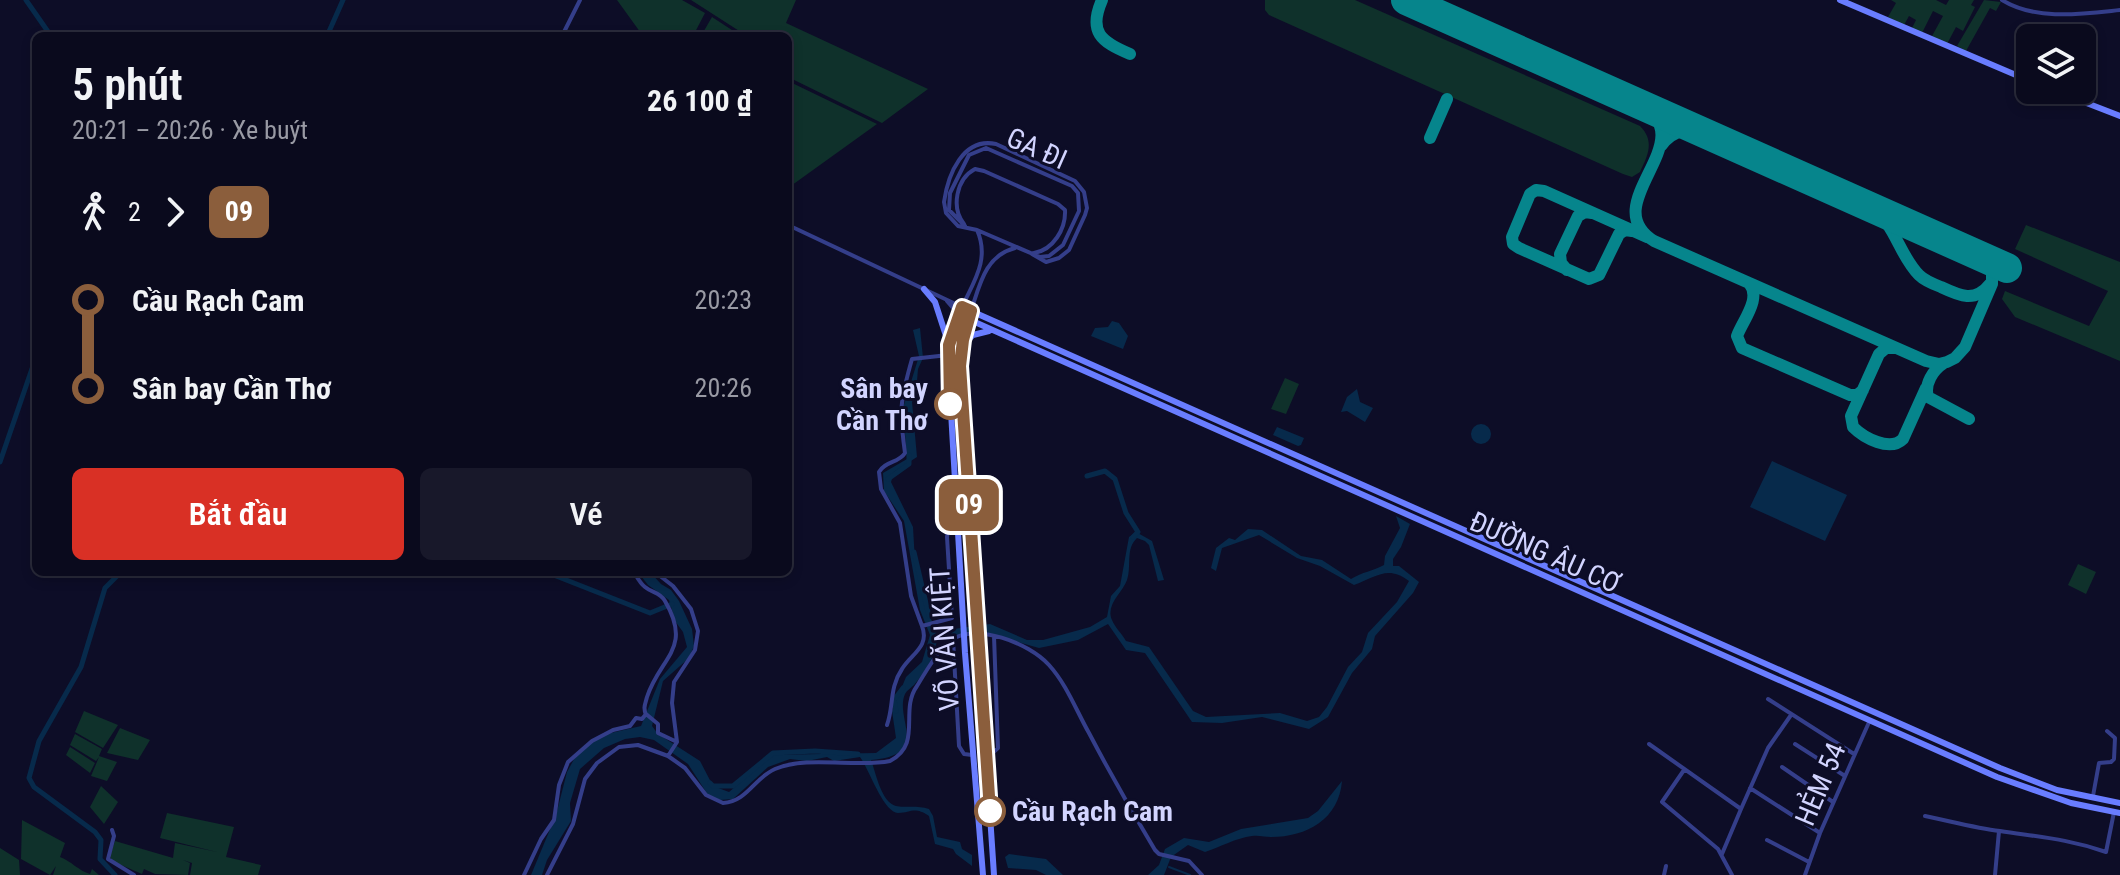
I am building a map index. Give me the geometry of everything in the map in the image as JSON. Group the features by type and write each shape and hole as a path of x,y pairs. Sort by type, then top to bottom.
{"street":[{"path":"564,32 580,0"},
{"path":"1840,0 2016,75"},
{"path":"2002,0 2025,12 2078,14 2120,10"},
{"path":"2089,104 2120,116"},
{"name":"GA ĐI","path":"965,226 949,210 950,193 969,155 986,148 995,151 1072,186 1078,193 1079,211 1063,245 1049,256 1032,254"},
{"path":"975,169 1058,204 1065,210 1065,220 1052,246 1039,253 1032,254 965,226 957,215 957,196 967,174 975,169"},
{"path":"792,227 962,307 982,261 983,249 977,230"},
{"path":"971,311 989,265 1004,251 1017,248"},
{"path":"924,289 935,302 949,345"},
{"path":"946,300 959,315"},
{"name":"ĐƯỜNG ÂU CƠ","path":"962,307 1052,352 1469,543 1982,770 2052,797 2117,812"},
{"name":"VÕ VĂN KIỆT","path":"962,307 948,355 965,653 983,875"},
{"name":"VÕ VĂN KIỆT","path":"971,311 961,350 994,875"},
{"name":"ĐƯỜNG ÂU CƠ","path":"959,315 1473,533 2036,783 2092,799 2120,803"},
{"path":"961,350 973,335 993,330"},
{"path":"887,725 896,680 922,646 924,625 911,596 900,523 881,489 879,475 884,465 902,458 905,453 900,426 901,398 912,359 948,355"},
{"path":"956,491 968,490"},
{"path":"924,625 948,621 952,617 947,537 948,530 959,528"},
{"path":"1469,543 1473,533"},
{"path":"637,576 644,586 659,593 676,631 675,648 652,682 643,707 646,715 657,722 658,733 677,743"},
{"path":"660,576 673,586 691,609 698,631 695,650 673,687 673,721 677,743 668,756"},
{"path":"547,875 573,824 585,779 597,763 612,751 628,745 644,746 668,756 685,768 706,795 723,803 740,799 763,776 780,767 890,761 905,749 910,737 909,708 914,691 944,645 968,635 994,636 1034,652 1056,674 1153,847 1159,854 1189,861 1202,875"},
{"path":"987,758 998,748 994,636"},
{"path":"953,639 959,746 964,754 974,755"},
{"path":"1768,699 1854,754"},
{"name":"HẺM 54","path":"1805,875 1820,833 1875,711"},
{"path":"524,875 541,839 552,824 559,785 568,762 601,735 630,726 636,718 642,719 646,715"},
{"path":"1722,854 1768,748 1791,715"},
{"path":"2092,799 2099,763 2114,759 2115,738 2107,731"},
{"path":"1649,744 1741,809"},
{"path":"1795,744 1845,776"},
{"path":"1982,770 1985,761"},
{"path":"1782,767 1834,802"},
{"path":"1684,770 1662,802 1722,854 1732,875"},
{"path":"1750,788 1820,833"},
{"path":"1925,816 2077,842 2106,852 2117,812"},
{"path":"112,830 114,836 108,859 134,875"},
{"path":"1995,875 1999,831"},
{"path":"1767,840 1809,862"},
{"path":"1664,875 1666,866"}],"green space":[{"path":"617,0 682,0 705,13 695,32 640,32"},
{"path":"691,0 796,0 786,23 928,89 882,123 792,79 792,32 741,32"},
{"path":"1265,0 1355,0 1640,126 1649,143 1643,166 1632,177 1623,174 1269,15 1265,10"},
{"path":"1891,0 1936,0 1946,5 1949,0 1974,0 1971,5 1975,7 1963,31 1956,27 1947,44 1932,36 1943,16 1933,11 1922,33 1912,28 1916,20 1909,16 1904,25 1888,17 1896,3"},
{"path":"1984,0 2001,2 1996,11 1990,8 1966,51 1957,46"},
{"path":"712,17 735,32 703,32"},
{"path":"792,83 877,124 792,185"},
{"path":"2026,225 2120,262 2120,361 2015,317 2002,299 2005,291 2089,326 2108,291 2015,249"},
{"path":"1285,378 1299,384 1286,414 1271,409"},
{"path":"2078,564 2096,572 2086,594 2068,585"},
{"path":"84,711 118,725 103,748 75,732"},
{"path":"120,728 150,740 138,760 107,753"},
{"path":"75,734 102,749 99,756 117,762 107,781 91,776 99,757 96,761 70,745"},
{"path":"70,747 95,763 90,773 66,755"},
{"path":"101,786 118,802 104,824 90,807"},
{"path":"167,813 234,827 226,857 261,865 258,875 190,875 192,863 183,860 190,863 188,875 155,874 144,869 142,874 112,861 110,856 115,841 173,858 175,843 217,852 160,838"},
{"path":"22,820 65,843 60,857 86,873 90,874 92,869 99,875 53,875 56,866 50,875 21,859"},
{"path":"0,848 19,860 20,875 0,875"}],"water":[{"path":"1112,321 1119,323 1128,336 1123,349 1091,336 1095,328 1108,327"},
{"path":"920,328 923,358 912,402 917,457 894,472 891,482 913,527 915,562 923,598 939,631 990,624 1027,640 1043,640 1090,627 1107,617 1111,596 1120,586 1129,537 1136,532 1152,541 1164,580 1158,581 1149,545 1137,538 1131,547 1127,580 1110,614 1126,641 1149,647 1193,711 1206,717 1280,713 1307,721 1319,717 1327,707 1348,667 1362,652 1368,633 1397,602 1409,581 1388,573 1354,585 1320,566 1297,558 1259,535 1222,548 1216,571 1211,568 1216,548 1229,538 1235,540 1248,529 1262,530 1301,556 1322,560 1351,579 1384,565 1385,556 1400,528 1396,516 1410,524 1393,559 1393,566 1399,566 1419,582 1375,636 1372,649 1352,673 1328,717 1309,729 1262,717 1222,723 1192,722 1145,653 1126,650 1108,624 1078,640 1039,648 989,634 953,635 937,640 926,669 905,694 906,744 890,757 871,760 886,799 896,806 929,809 937,837 960,842 962,849 972,855 972,866 953,849 935,844 929,816 916,811 892,811 860,757 834,761 827,757 807,761 790,759 768,767 733,799 720,800 708,795 688,764 654,740 640,737 625,739 604,748 580,769 570,803 571,821 547,860 542,875 531,875 556,815 567,772 578,752 602,735 641,726 660,679 687,647 669,600 641,576 654,576 671,590 692,629 694,646 689,658 663,681 652,726 658,734 700,761 713,786 729,792 764,762 767,755 876,753 896,738 892,711 906,677 922,662 930,635 920,610 904,521 884,491 883,473 907,459 903,408 919,356 913,330"},
{"path":"1357,389 1360,402 1373,408 1365,422 1347,411 1341,412 1347,397"},
{"path":"1481,424 1488,427 1491,434 1488,441 1481,444 1474,441 1471,434 1474,427"},
{"path":"1277,427 1304,438 1301,445 1273,435"},
{"path":"1772,461 1847,495 1825,541 1750,507"},
{"path":"1342,781 1335,806 1319,823 1308,829 1284,836 1246,837 1205,852 1188,845 1171,857 1164,875 1148,875 1159,865 1165,849 1184,838 1209,842 1241,829 1308,818 1318,811"},
{"path":"1009,854 1046,859 1063,875 1008,868 1005,857"}],"waterway":[{"path":"26,0 48,32"},
{"path":"329,32 343,0"},
{"path":"0,462 32,369"},
{"path":"888,479 909,464 909,455"},
{"path":"1087,476 1105,471 1115,479 1126,513 1138,532 1133,537"},
{"path":"914,552 929,616"},
{"path":"115,875 100,859 101,840 95,832 34,787 29,778 39,741 81,667 105,588 117,576"},
{"path":"556,576 650,613 672,604"},
{"path":"896,711 894,700 903,688"},
{"path":"710,783 713,786 733,786 773,753 815,751 858,754"},
{"path":"1169,867 1190,875"}],"taxiway":[{"path":"1102,0 1096,20 1100,34 1111,45 1130,54"},
{"path":"1430,138 1447,99"},
{"path":"1637,103 1656,118 1661,134 1658,152 1636,208 1639,226 1654,241 1939,364 1955,358 1965,347 1992,284 1992,261"},
{"path":"1661,146 1671,136 1683,131 1710,135"},
{"path":"1632,231 1625,230 1619,234 1599,275 1589,279 1519,248 1513,244 1512,237 1530,194 1536,190 1647,237"},
{"path":"1868,206 1884,220 1912,267 1924,279 1967,296 1979,294 1990,284"},
{"path":"1567,270 1561,263 1560,254 1578,216 1585,212 1592,213"},
{"path":"1749,283 1752,302 1737,336 1742,348 1850,395 1857,395 1863,390"},
{"path":"1894,348 1886,348 1879,354 1851,416 1853,427 1877,442 1898,443 1903,439 1926,388"},
{"path":"1944,363 1930,378 1928,397 1969,419"}],"runway":[{"path":"1406,0 2007,268"}],"bus line":[{"name":"09","path":"950,404 949,345 962,307 971,311 960,366 990,811"}],"place":[{"name":"Sân bay Cần Thơ","path":"950,404"},
{"name":"Cầu Rạch Cam","path":"990,811"}]}
